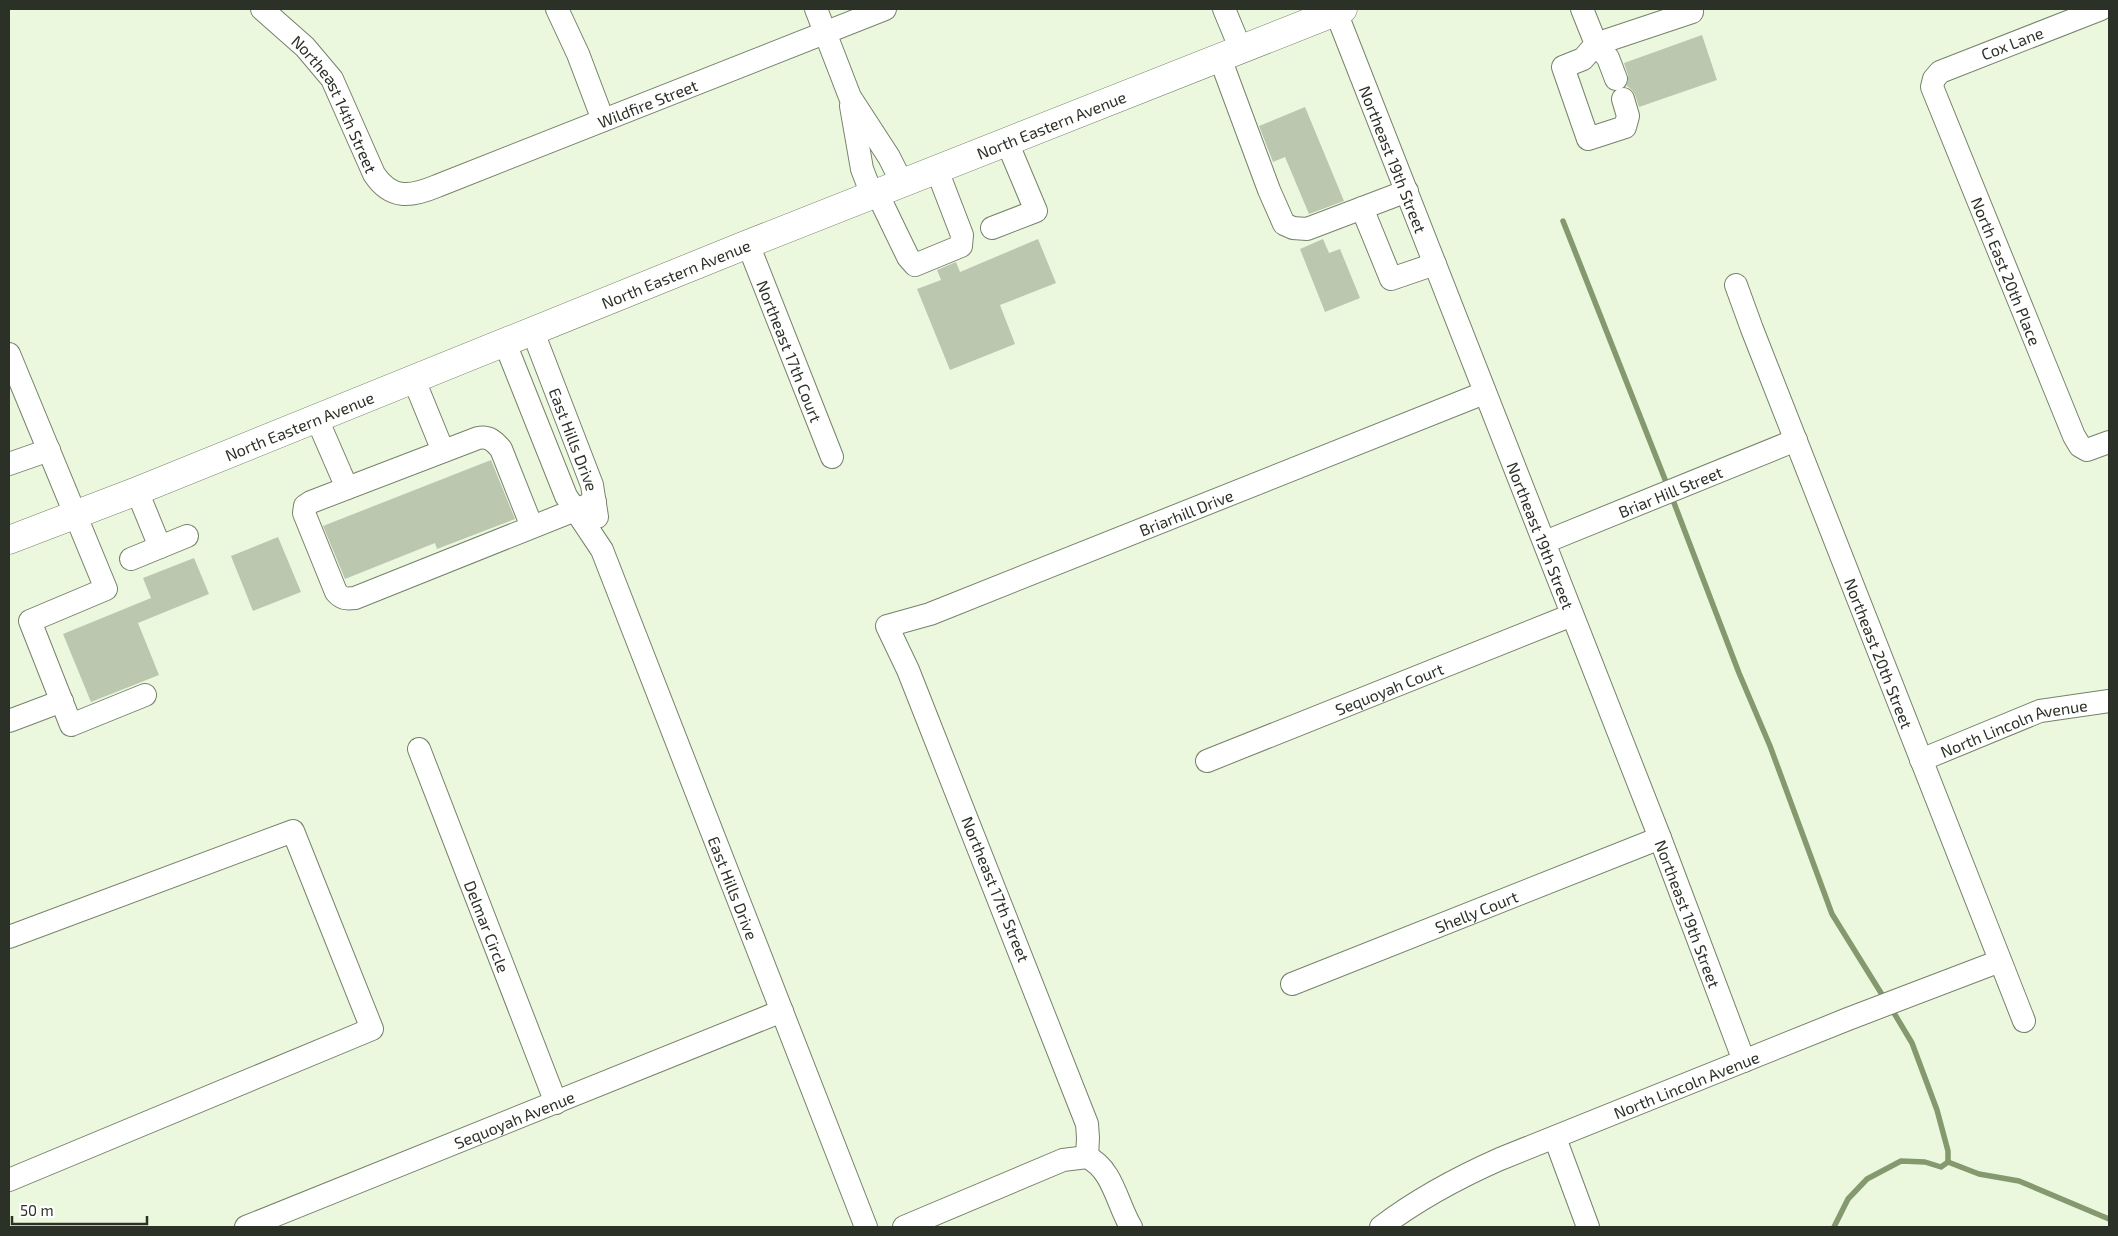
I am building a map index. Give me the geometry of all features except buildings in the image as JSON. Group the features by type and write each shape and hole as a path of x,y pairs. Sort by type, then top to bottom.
{"main road":[{"name":"North Eastern Avenue","path":"9,540 137,491 748,244 1339,10"}],"street":[{"name":"Northeast 14th Street","path":"262,9 305,47 332,79 374,174 380,183 395,193 409,194"},
{"path":"556,9 575,47 603,120"},
{"path":"816,9 850,97 889,157 902,183"},
{"name":"Wildfire Street","path":"409,194 422,192 885,9"},
{"path":"1224,9 1230,54 1269,190 1284,224 1293,228 1307,229 1407,191"},
{"path":"1582,9 1596,44 1608,58 1628,116 1626,127 1588,139 1563,67 1583,59 1596,44 1692,12"},
{"name":"Cox Lane","path":"1932,86 1934,79 1940,72 2101,9"},
{"name":"Northeast 19th Street","path":"1339,10 1484,393 1660,838 1744,1060"},
{"name":"North East 20th Place","path":"1932,86 2074,436 2080,446 2087,450 2109,442"},
{"path":"850,97 862,169 908,257 915,264 961,246 962,235 937,170"},
{"path":"992,228 1036,211 1007,142"},
{"path":"1362,208 1391,280 1435,264"},
{"name":"Northeast 17th Court","path":"748,244 832,457"},
{"name":"Northeast 20th Street","path":"1736,285 2024,1021"},
{"name":"East Hills Drive","path":"534,332 592,484 585,505 866,1227"},
{"name":"East Hills Drive","path":"505,343 566,496 585,505"},
{"path":"9,354 106,589 30,621 71,724 145,696"},
{"path":"414,380 443,451"},
{"name":"Briarhill Drive","path":"887,626 930,614 1484,393"},
{"path":"317,419 347,488"},
{"path":"532,526 501,449 495,442 486,437 478,438 443,451 311,502 305,506 304,513 336,592 340,598 347,599 355,598 585,505"},
{"name":"Briar Hill Street","path":"1544,542 1796,440"},
{"path":"9,464 49,450"},
{"path":"137,491 160,547"},
{"path":"131,559 187,536"},
{"name":"Sequoyah Court","path":"1207,761 1572,615"},
{"name":"Northeast 17th Street","path":"887,626 908,670 1087,1124 1087,1157"},
{"path":"9,726 9,720 62,701"},
{"name":"North Lincoln Avenue","path":"1921,760 2040,711 2109,701"},
{"name":"Delmar Circle","path":"419,749 556,1103"},
{"path":"9,937 293,831 372,1029 9,1180"},
{"name":"Shelly Court","path":"1292,984 1660,838"},
{"name":"North Lincoln Avenue","path":"1381,1227 1408,1207 1462,1175 1744,1060 2000,961"},
{"name":"Sequoyah Avenue","path":"246,1227 782,1011"},
{"path":"1555,1138 1588,1227"},
{"path":"904,1227 1063,1160 1087,1157 1101,1166 1131,1227"}],"waterway":[{"path":"1563,221 1668,487"},
{"path":"1671,495 1739,673 1770,746 1832,914 1886,1001"},
{"path":"1891,1008 1912,1043 1937,1110 1948,1151 1948,1162"},
{"path":"1834,1227 1848,1199 1867,1179 1901,1161 1925,1162 1941,1167 1948,1162"},
{"path":"1948,1162 1979,1174 2019,1181 2109,1219"}]}
